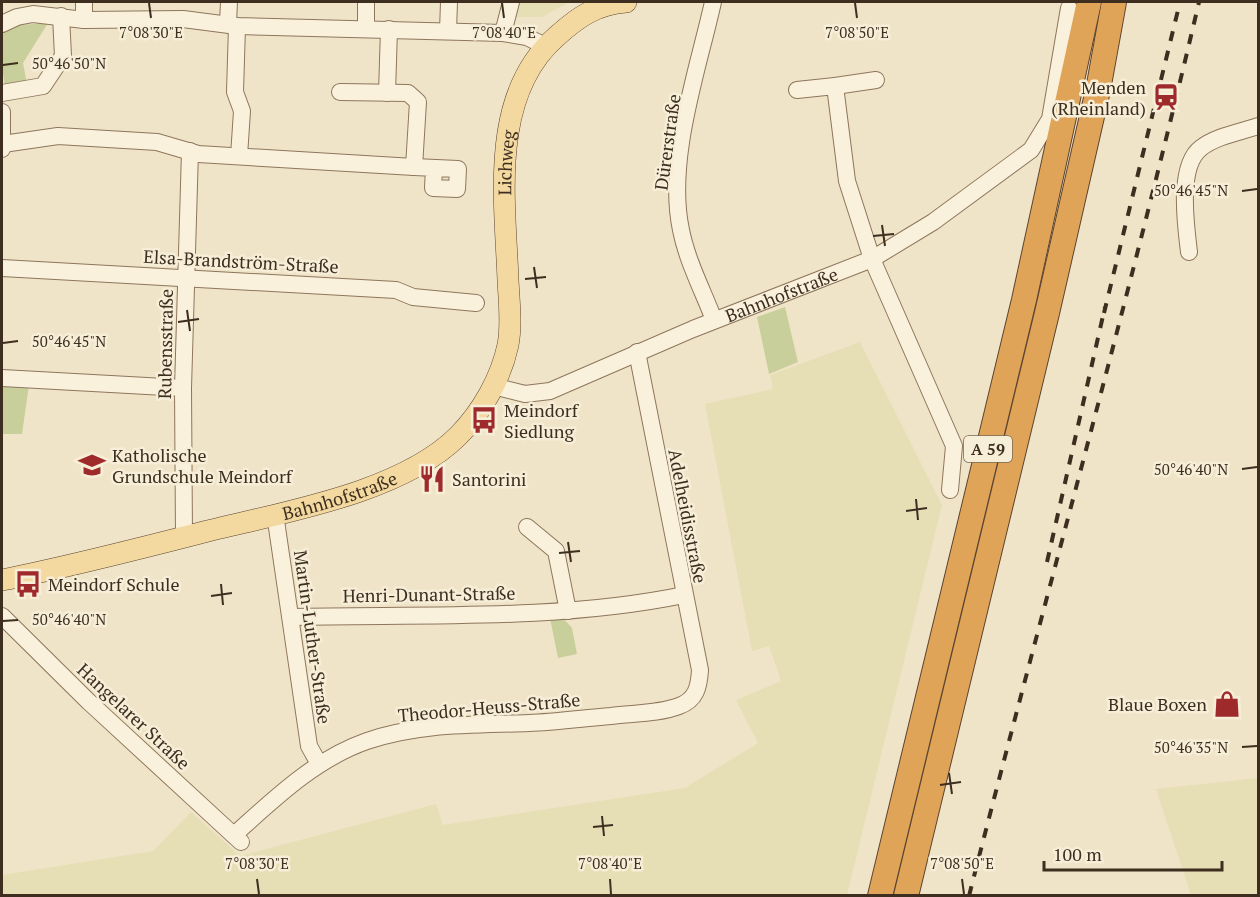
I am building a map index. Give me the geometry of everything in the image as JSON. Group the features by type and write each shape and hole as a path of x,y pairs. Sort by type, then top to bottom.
{"highway":[{"name":"A 59","path":"906,896 1047,313 1098,90 1114,2"},
{"name":"A 59","path":"880,896 1024,300 1079,5"}],"main road":[{"name":"Lichweg","path":"493,386 508,345 506,176 509,129 520,86 545,46 580,15 610,3 626,2"},
{"name":"Bahnhofstraße","path":"2,580 275,514 378,484 420,464 458,435 477,413 493,386"}],"street":[{"path":"84,2 84,20"},
{"path":"229,2 233,25 235,92 242,111 239,156"},
{"path":"366,2 366,28"},
{"path":"448,31 449,2"},
{"path":"503,33 511,2"},
{"name":"Dürerstraße","path":"713,2 686,123 679,167 678,212 681,232 714,320"},
{"name":"Bahnhofstraße","path":"493,386 525,394 550,391 714,320 872,259 933,222 1031,150 1050,118 1079,5"},
{"path":"2,24 17,17 33,14 84,20 183,19 233,25 503,33 527,37 545,46"},
{"path":"2,93 44,86 63,56 61,16"},
{"path":"387,93 390,29"},
{"path":"797,90 876,80"},
{"path":"835,86 847,181 872,259 954,446 950,490"},
{"path":"340,92 408,93 418,102 414,167"},
{"path":"2,112 2,146 58,136 157,142 198,154 434,168"},
{"path":"1189,252 1184,198 1196,154 1210,143 1258,126"},
{"name":"Rubensstraße","path":"184,537 183,388 190,151"},
{"name":"Elsa-Brandström-Straße","path":"2,268 396,290 413,297 476,303"},
{"name":"Adelheidisstraße","path":"637,352 700,670 699,687"},
{"path":"2,378 183,388"},
{"name":"Martin-Luther-Straße","path":"275,514 309,746 319,764"},
{"path":"528,526 556,551 568,611"},
{"name":"Henri-Dunant-Straße","path":"291,617 568,611 628,607 684,595"},
{"name":"Hangelarer Straße","path":"2,616 89,702 238,839"},
{"name":"Theodor-Heuss-Straße","path":"238,839 319,764 340,751 401,732 475,724 543,722 678,706 692,698 699,687"}],"shaded area":[{"path":"515,2 569,2 542,17 513,17"},
{"path":"860,342 942,505 847,895 2,895 2,875 153,851 191,812 240,856 436,804 443,825 685,788 758,743 736,700 781,681 769,646 752,651 705,404 773,389 770,375"},
{"path":"1258,778 1258,895 1191,895 1156,789"}],"green space":[{"path":"48,23 23,63 27,84 5,88 2,67 3,32 19,25"},
{"path":"785,307 798,362 769,374 757,317"},
{"path":"2,383 29,385 22,434 2,434"},
{"path":"550,618 563,618 572,628 577,654 558,658"}],"railway":[{"path":"1104,313 1180,2"},
{"path":"969,896 1116,337 1199,2"},
{"path":"1047,562 1105,307"}],"place":[{"name":"Menden (Rheinland)","path":"1166,97"},
{"name":"Meindorf Siedlung","path":"484,420"},
{"name":"Katholische Grundschule Meindorf","path":"92,465"},
{"name":"Santorini","path":"432,479"},
{"name":"Meindorf Schule","path":"28,584"},
{"name":"Blaue Boxen","path":"1227,704"}]}
